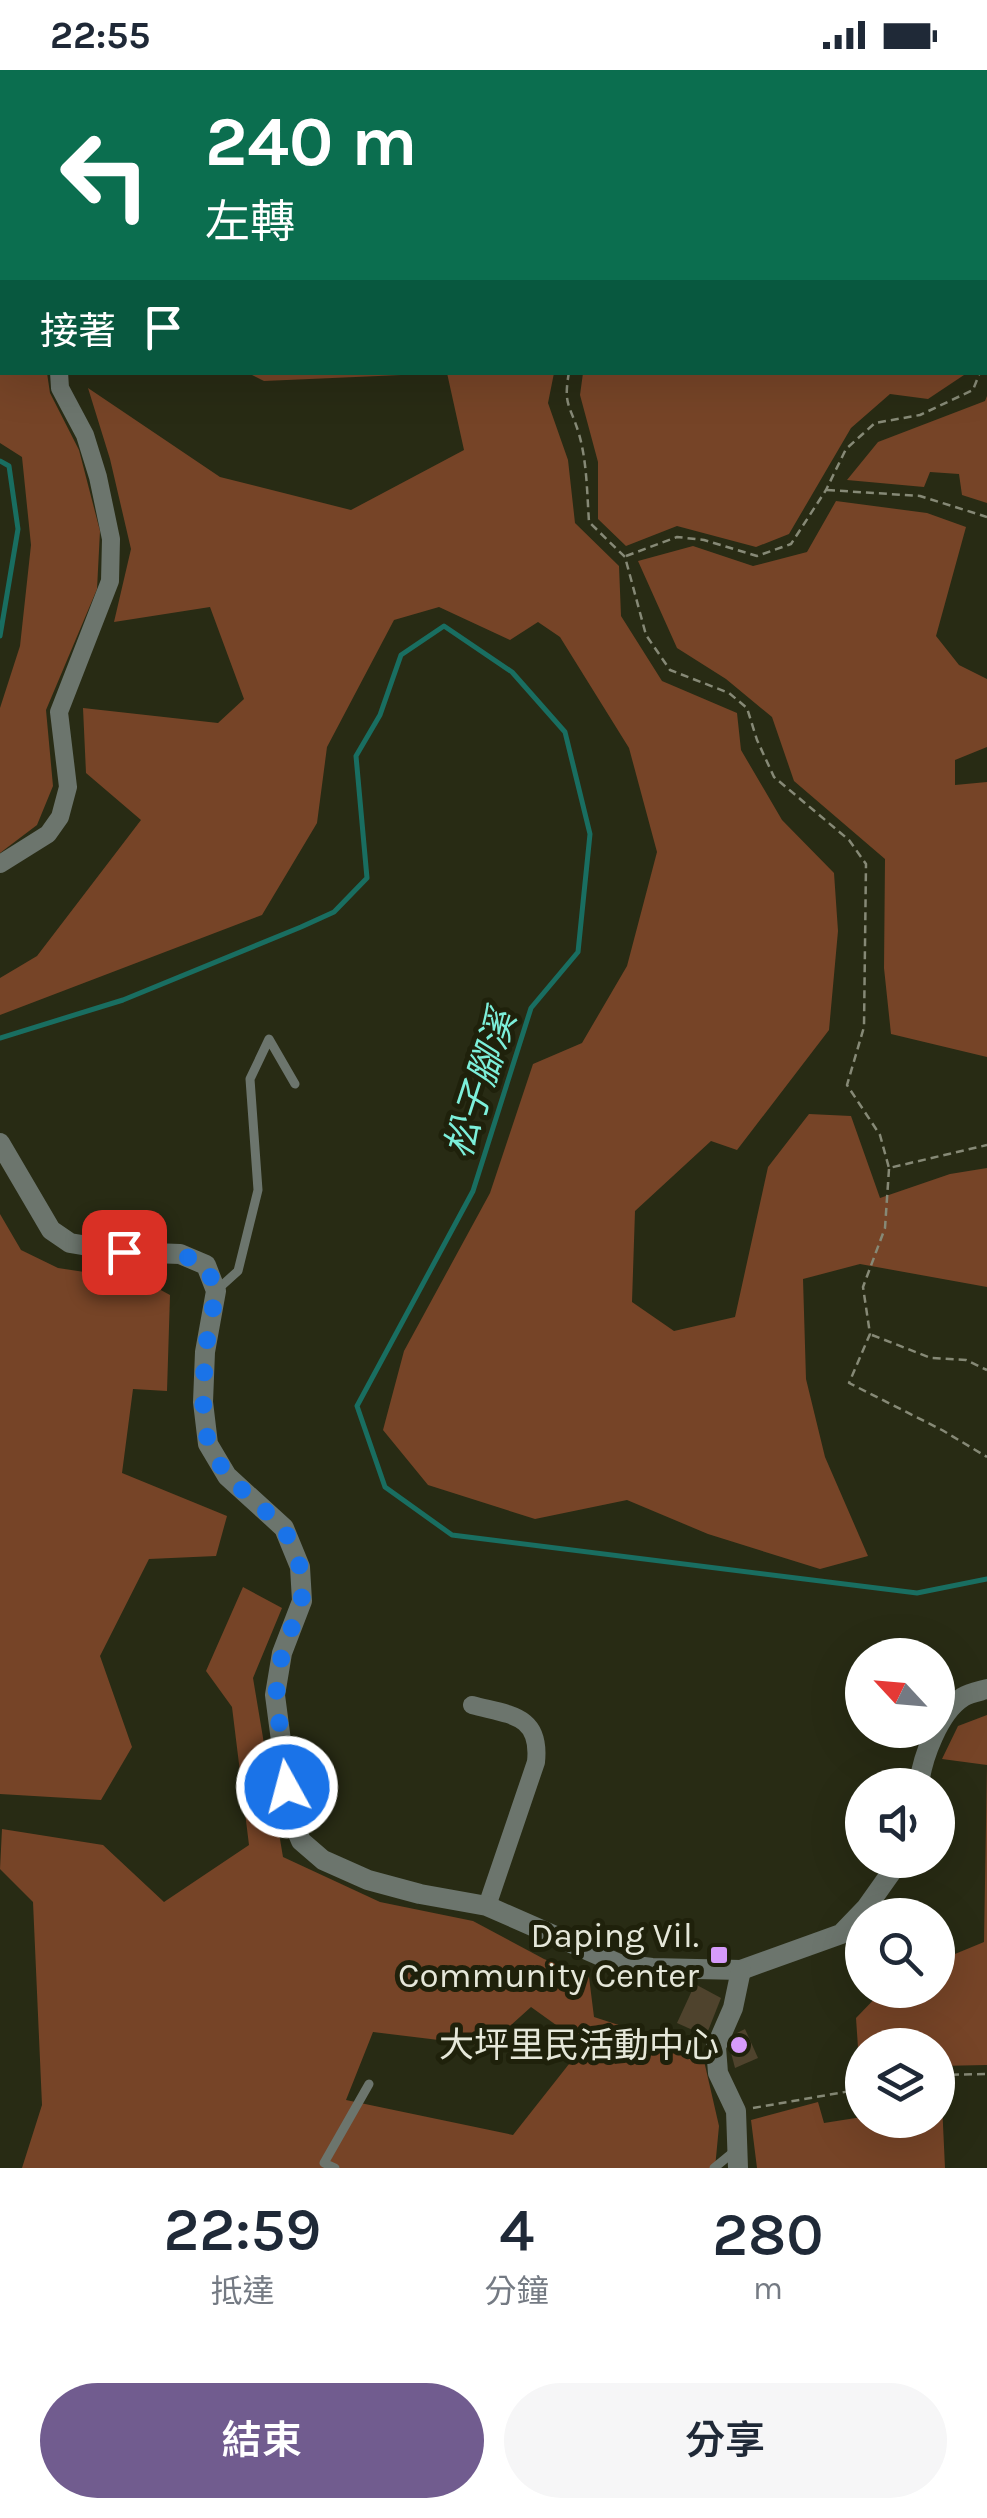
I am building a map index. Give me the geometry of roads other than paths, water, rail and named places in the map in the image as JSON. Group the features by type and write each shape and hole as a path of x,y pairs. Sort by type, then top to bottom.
{"street":[{"path":"0,864 48,834 60,817 68,787 59,712 110,581 111,539 98,477 85,436 60,388 59,375"},
{"path":"0,1143 51,1230 70,1242 124,1252 180,1254 206,1265 216,1291 205,1352 203,1402 208,1444 227,1476 284,1528 300,1567 302,1601 282,1653 276,1695 291,1818 301,1841 323,1860 368,1880 486,1906 619,1964 741,1970 841,1934 887,1878"},
{"path":"922,1768 944,1716 963,1697 987,1689"},
{"path":"472,1705 530,1725 538,1744 536,1762 486,1906"},
{"path":"738,2158 736,2111 718,2073 716,2047 733,2008 741,1970"}],"lane":[{"path":"216,1291 238,1271 258,1190 250,1079 269,1039 295,1084"},
{"path":"336,2168 324,2164 369,2084"},
{"path":"714,2168 738,2158"}],"waterway":[{"name":"松子腳溪","path":"0,461 9,466 18,529 0,636"},
{"name":"松子腳溪","path":"0,1038 123,1000 334,912 367,878 356,756 380,715 401,655 444,626 512,672 565,732 590,834 578,952 531,1008 473,1191 357,1406 385,1487 452,1535 917,1593 987,1579"}],"place":[{"name":"Daping Vil. Community Center","path":"719,1955"},
{"name":"大坪里民活動中心","path":"739,2045"}]}
